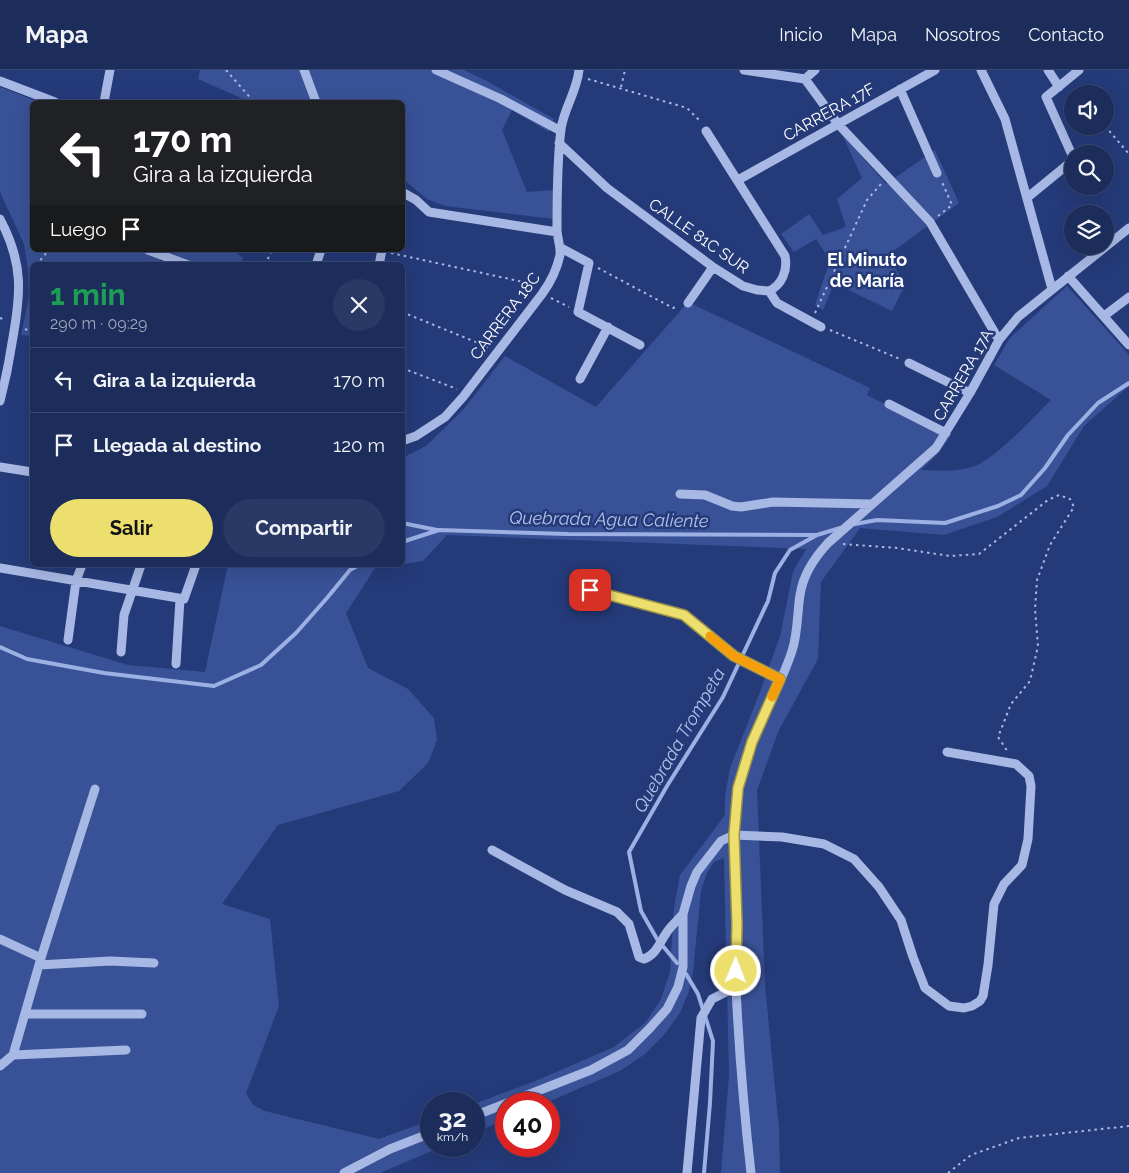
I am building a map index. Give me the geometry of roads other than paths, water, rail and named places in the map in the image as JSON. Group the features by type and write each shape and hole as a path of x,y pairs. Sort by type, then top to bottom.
{"street":[{"path":"104,100 110,70"},
{"path":"304,70 315,100"},
{"path":"436,70 501,98 561,131"},
{"path":"744,70 805,79 838,124 930,222 999,340"},
{"path":"805,79 815,70"},
{"name":"CARRERA 17F","path":"738,180 935,70"},
{"path":"981,70 1005,119 1052,289"},
{"path":"1048,70 1059,86"},
{"path":"1068,145 1046,97 1079,70"},
{"path":"578,73 574,91 567,107 559,143 557,232 561,248 589,263 578,312 640,345"},
{"path":"0,81 50,100"},
{"path":"900,89 938,172"},
{"path":"706,131 783,252 786,260 784,274 779,284 768,291 777,304 821,327"},
{"name":"CALLE 81C SUR","path":"559,143 607,188 713,267 743,286 768,291"},
{"path":"1028,197 1064,168"},
{"path":"405,194 416,200 429,212 557,232"},
{"path":"0,218 11,241 17,264 20,289 18,313 2,382 0,400"},
{"name":"CARRERA 17A","path":"751,1173 742,1091 736,987 737,924 734,835 738,788 752,742 791,652 796,636 803,584 811,564 828,543 936,448 970,393 999,340 1018,316 1129,228"},
{"name":"CARRERA 18C","path":"405,440 416,436 446,417 544,290 556,268 561,248"},
{"path":"153,252 180,262"},
{"path":"688,303 713,267"},
{"path":"1068,276 1129,345"},
{"path":"1104,316 1129,297"},
{"path":"580,379 608,327"},
{"path":"910,363 970,393"},
{"path":"889,404 946,433"},
{"path":"0,467 30,472"},
{"path":"680,494 705,495 732,506 741,507 773,502 872,504"},
{"path":"68,640 76,581 81,567"},
{"path":"120,652 124,615 140,567"},
{"path":"176,664 182,599 195,567"},
{"path":"0,568 182,599"},
{"path":"590,590 684,615 734,656 780,679"},
{"path":"485,1112 591,1070 628,1050 650,1028 667,1009 678,987 683,967 683,914 697,872 721,840 734,835 782,837 824,844 854,859 879,887 901,920 925,988 949,1006 964,1008 972,1006 983,996 994,904 1004,884 1022,865 1028,839 1031,786 1028,776 1016,764 947,752"},
{"path":"0,1066 12,1055 95,789"},
{"path":"492,850 565,890 617,912 629,924 639,958 650,957 660,945 667,932 683,914"},
{"path":"0,939 40,962 110,961 154,963"},
{"path":"687,1173 701,1018 712,999 736,987"},
{"path":"25,1014 142,1014"},
{"path":"12,1055 126,1050"},
{"path":"344,1173 390,1149 420,1137"}],"waterway":[{"name":"Quebrada Trompeta","path":"855,524 877,520 945,523 998,506 1021,495 1045,468 1068,435 1098,403 1129,383"},
{"path":"405,524 437,530"},
{"name":"Quebrada Trompeta","path":"677,963 657,939 641,911 629,852 667,786 723,697 768,601 775,573 790,550 817,535 840,528"},
{"name":"Quebrada Agua Caliente","path":"405,541 439,530 568,534 816,535"},
{"name":"Quebrada Agua Caliente","path":"0,647 27,659 104,673 214,686 261,665 296,633 350,570 355,567"},
{"name":"Quebrada Trompeta","path":"686,974 698,994 713,1041 704,1173"}],"district":[{"name":"El Minuto de María","path":"867,269"}]}
